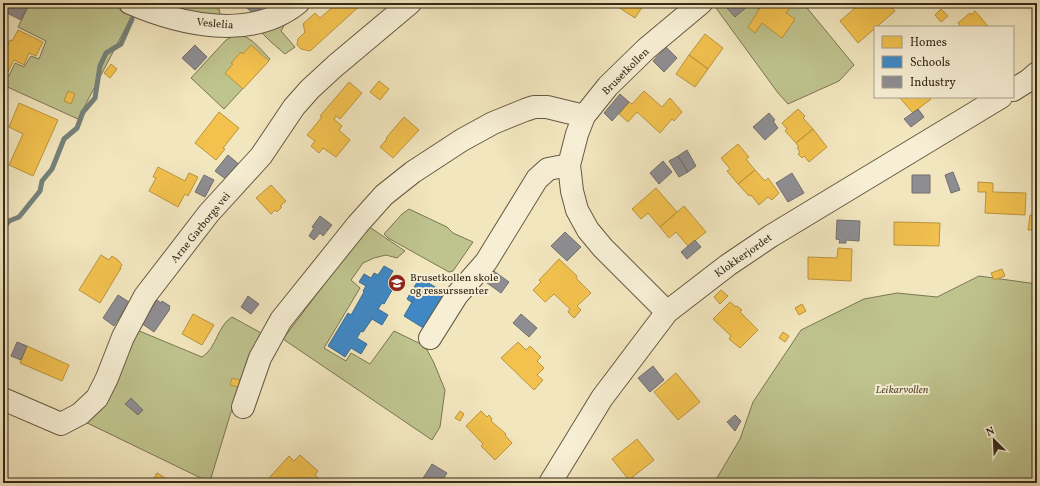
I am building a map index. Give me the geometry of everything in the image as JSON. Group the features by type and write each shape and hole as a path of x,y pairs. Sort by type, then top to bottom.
{"street":[{"name":"Veslelia","path":"130,3 169,17 210,25 232,26 264,21 281,14 298,3"},
{"name":"Arne Garborgs vei","path":"3,399 61,424 80,414 96,398 107,378 123,337 145,296 209,213 261,156 294,107 310,89 335,66 410,3"},
{"name":"Brusetkollen","path":"667,312 603,248 588,230 577,210 572,190 569,166 577,134 584,116 608,86 646,49 702,3"},
{"name":"Klokkerjordet","path":"550,483 602,398 667,312 728,265 771,236 999,98"},
{"path":"243,407 260,358 281,320 358,224 384,195 413,172 462,140 493,123 525,110 534,107 547,107 584,116"},
{"path":"430,338 456,295 486,262 538,179 548,169 569,166"}],"green space":[{"path":"30,3 116,3 134,12 78,119 3,85 3,73 9,76 15,63 24,67 31,56 39,59 46,41 18,27"},
{"path":"156,3 217,3 220,19"},
{"path":"723,3 747,3 760,9 803,3 854,65 839,81 788,104 778,93 716,8"},
{"path":"285,24 281,31 295,47 285,54 259,30"},
{"path":"235,35 240,35 250,40 270,59 224,109 191,78 226,40"},
{"path":"409,209 447,227 453,233 473,242 453,271 449,272 388,238 384,234 402,214"},
{"path":"368,226 405,251 397,258 386,255 363,263 351,280 360,288 324,348 346,361 351,353 370,364 394,331 425,346 445,390 440,427 432,440 283,339"},
{"name":"Leikarvollen","path":"979,276 1037,284 1037,483 714,483 740,439 753,402 801,330 864,299 897,293 937,297"},
{"path":"232,317 274,340 277,345 231,412 211,478 205,480 79,419 132,328 202,357 211,348 223,326"}],"building: Homes":[{"path":"210,3 224,3 218,10"},
{"path":"334,3 363,3 310,51 301,49 297,45 298,39 305,32 303,24 315,13 320,18 334,6"},
{"path":"612,3 645,3 635,18"},
{"path":"759,3 788,3 791,6 786,13 795,19 782,38 762,23 755,33 748,27 762,5"},
{"path":"861,3 888,3 895,11 878,26 874,26 874,29 858,43 840,21"},
{"path":"941,9 948,16 941,22 935,15"},
{"path":"975,11 988,26 960,26 958,23 970,13 971,15"},
{"path":"18,30 43,42 36,56 29,53 24,65 14,60 7,74 3,72 3,47 7,47 10,40 12,41"},
{"path":"705,34 723,48 708,69 689,55"},
{"path":"251,45 269,61 243,89 225,73 233,64 231,63 241,52 243,54"},
{"path":"689,55 708,69 695,87 676,74"},
{"path":"111,64 117,69 110,78 104,73"},
{"path":"379,81 389,89 380,100 370,92"},
{"path":"349,82 362,93 340,119 336,116 334,119 342,126 339,130 350,140 336,157 323,148 319,153 311,146 315,141 307,135 322,117 320,116"},
{"path":"68,91 75,94 71,104 64,101"},
{"path":"644,91 662,107 670,98 682,112 674,121 672,119 660,133 637,112 628,122 619,114 629,102 632,104"},
{"path":"900,98 931,99 913,113"},
{"path":"19,103 58,120 33,176 9,165 23,134 9,127"},
{"path":"798,109 805,116 803,118 813,129 796,143 785,131 787,129 782,123"},
{"path":"219,112 239,128 223,148 225,149 216,160 195,143"},
{"path":"404,117 419,130 393,158 380,147"},
{"path":"813,129 827,147 809,162 804,156 802,158 798,154 800,152 796,143"},
{"path":"738,144 749,157 746,159 755,170 738,184 727,171 730,169 721,158"},
{"path":"158,167 185,181 189,173 198,177 188,196 185,194 178,207 149,191 156,178 153,177"},
{"path":"755,170 765,181 768,178 779,193 772,200 768,197 759,205 751,195 749,196 738,184"},
{"path":"978,182 993,183 993,192 1026,193 1025,215 985,213 986,192 978,192"},
{"path":"271,185 286,201 280,206 282,207 277,212 275,210 271,214 256,198"},
{"path":"656,188 677,212 660,227 648,213 641,219 632,209"},
{"path":"684,206 706,232 688,246 676,232 669,238 660,227"},
{"path":"1030,215 1035,216 1033,230 1028,230"},
{"path":"894,222 940,223 939,246 894,245"},
{"path":"838,248 852,249 851,281 808,279 808,257 837,258"},
{"path":"101,255 109,260 112,256 122,265 100,303 79,290"},
{"path":"559,259 577,276 576,278 591,293 577,306 581,310 574,318 568,312 570,309 554,294 545,302 533,290 541,282 539,280"},
{"path":"1002,269 1005,276 994,280 991,273"},
{"path":"721,290 728,296 720,304 714,297"},
{"path":"730,302 742,310 740,312 758,330 740,348 729,339 731,336 713,319"},
{"path":"802,304 806,311 799,315 795,308"},
{"path":"193,314 214,325 202,345 182,334"},
{"path":"783,332 789,336 785,342 779,338"},
{"path":"518,342 526,350 530,346 541,357 537,361 544,368 537,375 543,380 534,390 501,358"},
{"path":"27,346 69,365 62,381 20,363"},
{"path":"676,373 700,402 678,420 654,392"},
{"path":"232,378 240,380 238,387 230,385"},
{"path":"460,411 464,414 460,421 455,418"},
{"path":"481,411 487,417 489,415 492,419 491,421 506,434 505,435 512,443 495,460 481,446 483,444 466,426"},
{"path":"637,439 654,460 629,480 612,459"},
{"path":"300,455 318,471 315,475 322,482 273,483 269,478 289,456 294,461"},
{"path":"157,473 173,483 151,483"}],"building: Schools":[{"path":"384,266 393,271 387,281 395,285 384,304 382,303 378,309 388,315 382,325 372,319 363,332 361,331 357,338 367,344 361,354 351,348 345,357 328,346 348,313 351,315 364,292 363,291 366,286 359,282 364,274 371,278 374,273 378,275"},
{"path":"420,278 447,294 425,329 404,316 415,297 411,302 407,299 417,288 414,287"}],"building: Industry":[{"path":"9,3 29,3 21,20 5,12"},
{"path":"241,3 265,3 255,15"},
{"path":"728,3 747,3 749,5 735,17 725,6"},
{"path":"195,45 207,57 195,70 182,58"},
{"path":"666,47 677,58 664,72 653,61"},
{"path":"620,94 629,102 612,121 604,113"},
{"path":"918,109 924,117 911,127 904,119"},
{"path":"769,113 775,120 773,121 778,128 765,140 753,127"},
{"path":"687,150 696,166 688,172 678,156"},
{"path":"228,155 241,166 228,181 215,171"},
{"path":"678,156 688,172 679,177 669,161"},
{"path":"663,161 672,172 659,184 650,173"},
{"path":"953,172 960,190 951,193 945,175"},
{"path":"792,173 804,193 788,202 776,183"},
{"path":"204,175 214,180 205,197 195,192"},
{"path":"912,175 930,175 930,193 912,193"},
{"path":"320,216 332,225 323,236 320,233 314,240 309,236 314,228 312,227"},
{"path":"837,220 860,221 859,241 846,240 846,243 839,243 840,240 836,239"},
{"path":"565,232 581,247 567,261 551,246"},
{"path":"695,240 701,247 687,259 681,252"},
{"path":"491,269 509,282 501,293 483,280"},
{"path":"118,295 129,302 114,326 103,318"},
{"path":"248,296 259,304 251,314 241,307"},
{"path":"157,300 170,306 170,309 154,332 141,323"},
{"path":"521,314 537,328 529,337 513,323"},
{"path":"17,342 27,346 21,360 11,356"},
{"path":"653,366 664,380 650,392 638,378"},
{"path":"131,398 143,410 138,415 125,404"},
{"path":"735,415 741,421 735,431 727,422"},
{"path":"432,464 447,473 441,483 420,483"}],"waterway":[{"path":"3,229 9,221 19,217 40,191 42,181 52,169 64,139 77,128 83,112 95,98 100,66 106,53 121,44 132,19"}],"place":[{"name":"Brusetkollen skole og ressurssenter","path":"397,283"}]}
